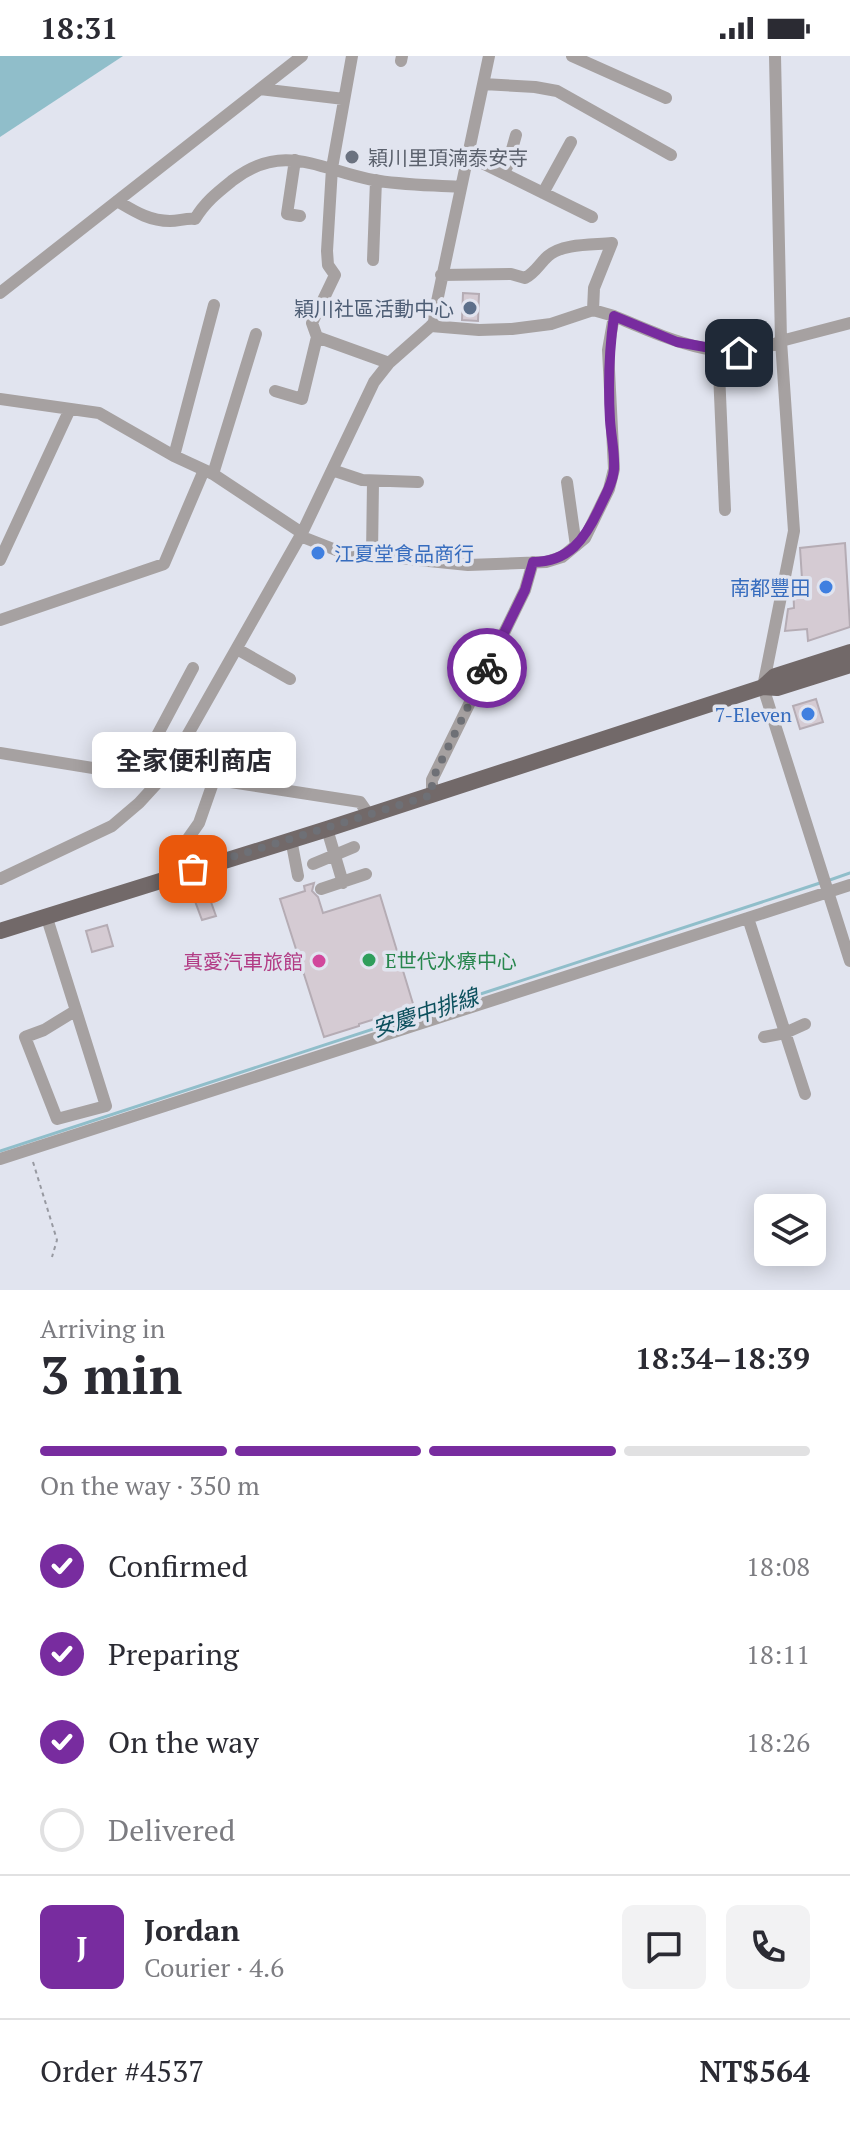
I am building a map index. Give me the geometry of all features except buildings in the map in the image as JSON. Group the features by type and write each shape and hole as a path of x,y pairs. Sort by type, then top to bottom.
{"main road":[{"path":"763,687 775,676 850,652"},
{"path":"0,931 327,829 763,687 777,688 850,665"}],"street":[{"path":"0,293 302,56"},
{"path":"275,391 302,399 317,337 312,323 335,275 328,265 327,251 332,168 352,56"},
{"path":"0,879 112,826 139,803 163,775 301,535 374,382 389,363 431,326 459,187 471,157 489,56"},
{"path":"775,56 781,341 794,531 763,687 846,939 850,961"},
{"path":"575,57 666,98"},
{"path":"483,84 557,91 671,155"},
{"path":"260,89 344,99"},
{"path":"471,157 507,167 516,135"},
{"path":"543,193 571,142"},
{"path":"471,157 592,217"},
{"path":"117,201 148,219 174,222 184,218 195,219 205,203 241,174 272,160 295,160 376,180 459,187"},
{"path":"295,160 287,214 300,216"},
{"path":"373,260 376,180"},
{"path":"441,275 511,274 525,278 534,273 549,255 561,249 612,243 594,288 593,310"},
{"path":"174,456 214,305"},
{"path":"431,326 512,329 551,324 593,310 677,342 739,353 850,323"},
{"path":"0,399 99,413 174,456 209,472 301,535 341,552 468,565 546,562 562,557 576,546 592,524 609,489 614,469 608,350 614,316"},
{"path":"0,620 164,564 209,472 256,334"},
{"path":"317,337 389,363"},
{"path":"718,349 725,510"},
{"path":"0,560 70,409"},
{"path":"332,470 373,482 418,482"},
{"path":"372,555 373,482"},
{"path":"567,482 576,546"},
{"path":"432,795 432,780 525,590 533,562"},
{"path":"237,649 290,679"},
{"path":"136,775 193,668"},
{"path":"0,754 136,775 214,780 360,802 369,815"},
{"path":"168,877 168,867 199,823 214,780"},
{"path":"327,829 343,883"},
{"path":"291,839 298,876"},
{"path":"313,864 354,847"},
{"path":"321,889 366,874"},
{"path":"0,1159 850,885"},
{"path":"46,915 106,1106 57,1119 25,1037 75,1011"},
{"path":"748,918 805,1094"},
{"path":"764,1037 785,1033 805,1024"}],"path":[{"path":"29,1149 57,1240 52,1257"}],"water":[{"path":"0,56 123,56 0,137"}],"waterway":[{"name":"安慶中排線","path":"827,881 850,873"},
{"name":"安慶中排線","path":"0,1151 820,883"}],"way so far":[{"path":"193,869 432,795 432,780 487,668"}],"place":[{"name":"穎川里頂湳泰安寺","path":"352,157"},
{"name":"穎川社區活動中心","path":"470,308"},
{"name":"江夏堂食品商行","path":"318,553"},
{"name":"南都豐田","path":"826,587"},
{"name":"7-Eleven","path":"808,714"},
{"name":"全家便利商店","path":"193,869"},
{"name":"E世代水療中心","path":"369,960"},
{"name":"真愛汽車旅館","path":"319,961"}],"route":[{"path":"487,668 525,590 533,562 562,557 585,538 609,489 614,469 608,350 614,316 677,342 739,353"}]}
